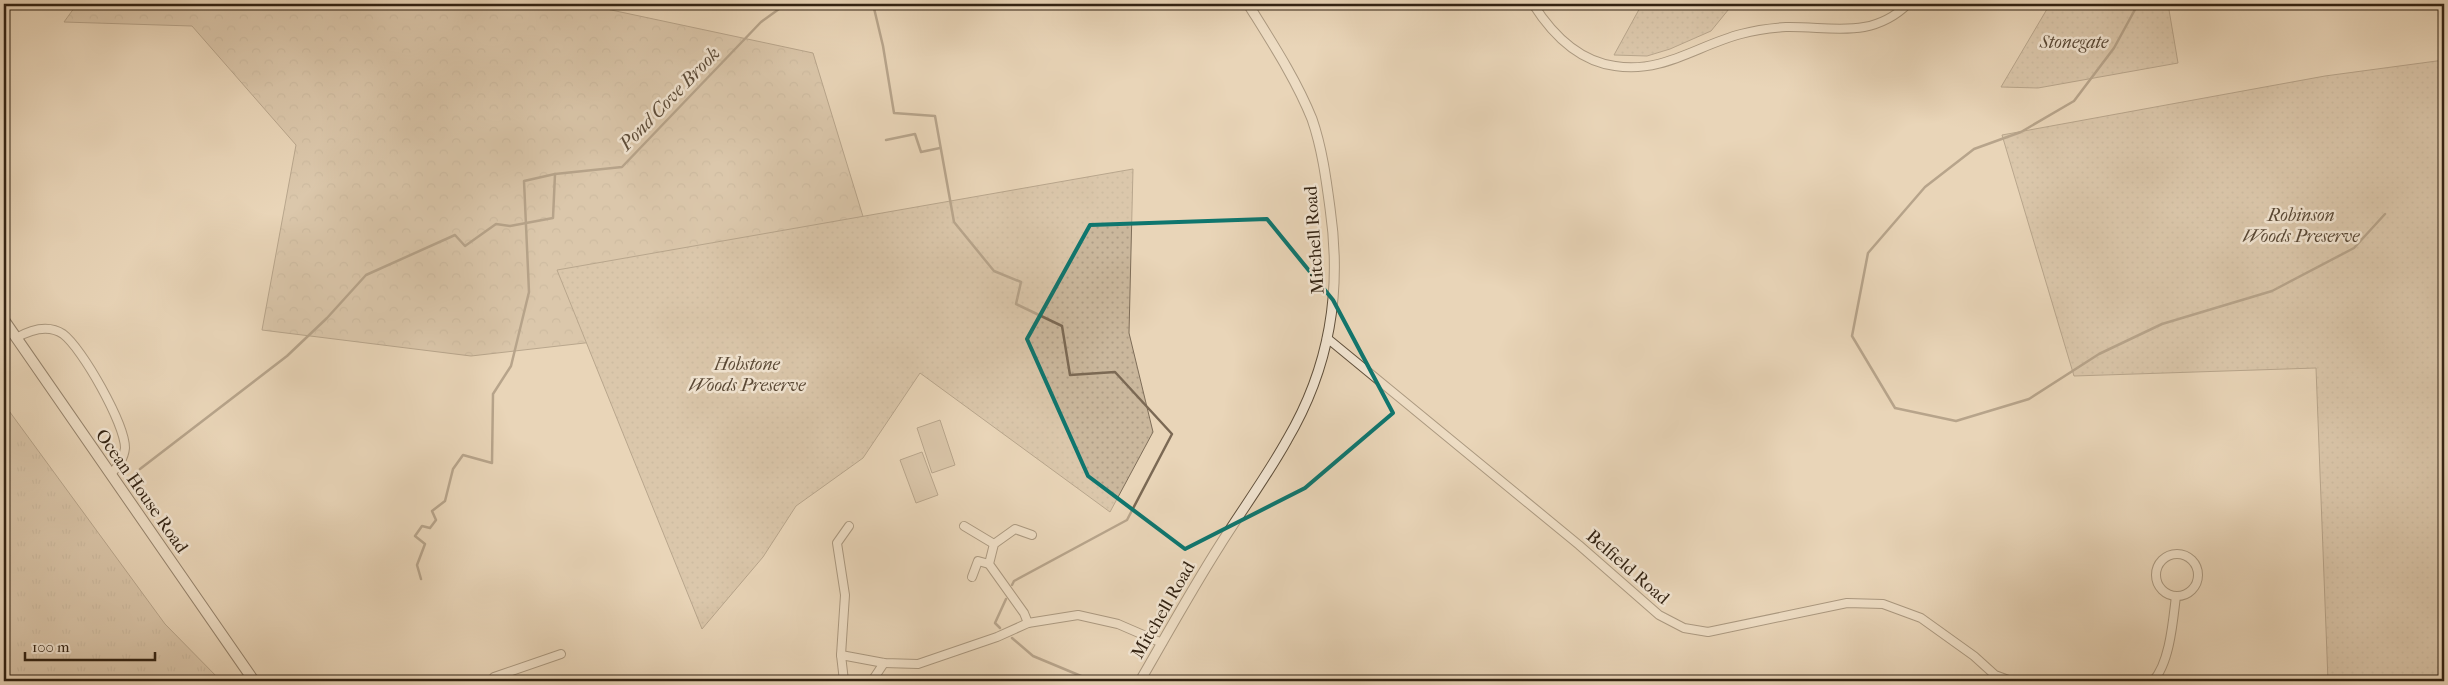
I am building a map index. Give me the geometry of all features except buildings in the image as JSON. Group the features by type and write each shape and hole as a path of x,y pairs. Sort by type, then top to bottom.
{"main road":[{"name":"Ocean House Road","path":"4,320 254,681"}],"street":[{"name":"Mitchell Road","path":"1140,681 1218,547 1288,439 1316,378 1328,338 1334,297 1335,261 1325,168 1318,138 1308,111 1295,85 1248,4"},
{"path":"1533,4 1555,33 1568,45 1597,61 1628,68 1660,65 1726,39 1763,30 1786,27 1839,30 1862,28 1878,24 1896,14 1908,4"},
{"path":"16,338 30,330 41,328 62,333 78,352 113,410 124,438 124,456 111,474"},
{"name":"Belfield Road","path":"1328,338 1579,544 1659,615 1684,628 1708,632 1847,603 1883,604 1921,618 1974,656 1995,675 2010,681"},
{"path":"844,681 841,655 845,595 837,542 849,526"},
{"path":"964,526 994,544"},
{"path":"989,564 994,544 1015,530 1032,535"},
{"path":"2176,553 2183,554 2194,561 2199,574 2190,592 2176,596 2163,591 2156,578 2156,571 2163,558 2176,553"},
{"path":"972,577 978,561 989,564 1024,614 1028,624"},
{"path":"2153,681 2159,675 2168,648 2176,596"},
{"path":"841,655 884,663 918,664 997,637 1028,624 1078,614 1118,624 1162,643"},
{"path":"491,681 494,677 561,654"},
{"path":"872,681 884,663"}],"highlighted area":[{"path":"1267,219 1333,300 1393,413 1305,488 1185,549 1088,476 1027,339 1090,225"}],"green space":[{"path":"77,4 583,4 813,53 891,308 471,356 262,330 296,145 192,26 64,22"},
{"path":"1642,4 1733,4 1711,31 1670,49 1647,56 1614,55"},
{"name":"Stonegate","path":"2050,4 2168,4 2178,63 2038,88 2001,87"},
{"name":"Robinson Woods Preserve","path":"2444,60 2444,681 2328,681 2316,368 2074,376 2002,135 2325,76"},
{"name":"Hobstone Woods Preserve","path":"1133,169 1129,333 1153,432 1110,512 920,373 863,458 796,506 763,557 702,629 557,270"},
{"path":"4,404 165,624 221,681 4,681"},
{"path":"940,420 955,465 932,473 917,428"},
{"path":"922,452 938,495 916,503 900,460"}],"waterway":[{"name":"Pond Cove Brook","path":"421,579 417,565 425,544 415,536 422,526 430,528 436,520 432,511 445,501 453,469 463,455 492,463 493,394 511,366 529,292 524,181 555,174 622,167 761,22 786,4"},
{"name":"Pond Cove Brook","path":"873,4 883,46 894,113 935,116 954,222 994,271 1021,282 1016,304 1062,326 1070,375 1115,372 1172,434 1127,520 1014,581 1012,585"},
{"path":"2138,4 2114,48 2074,101 2021,132 1974,149 1925,187 1868,253 1852,336 1895,408 1956,421 2029,399 2099,354 2162,324 2272,291 2354,248 2385,214"},
{"path":"886,140 915,134 921,152 940,148"},
{"path":"140,469 287,356 327,318 366,275 455,235 465,246 496,224 510,226 553,218 555,174"},
{"name":"Pond Cove Brook","path":"1000,628 995,623 1006,599"},
{"name":"Pond Cove Brook","path":"1012,638 1033,656 1093,681"}]}
